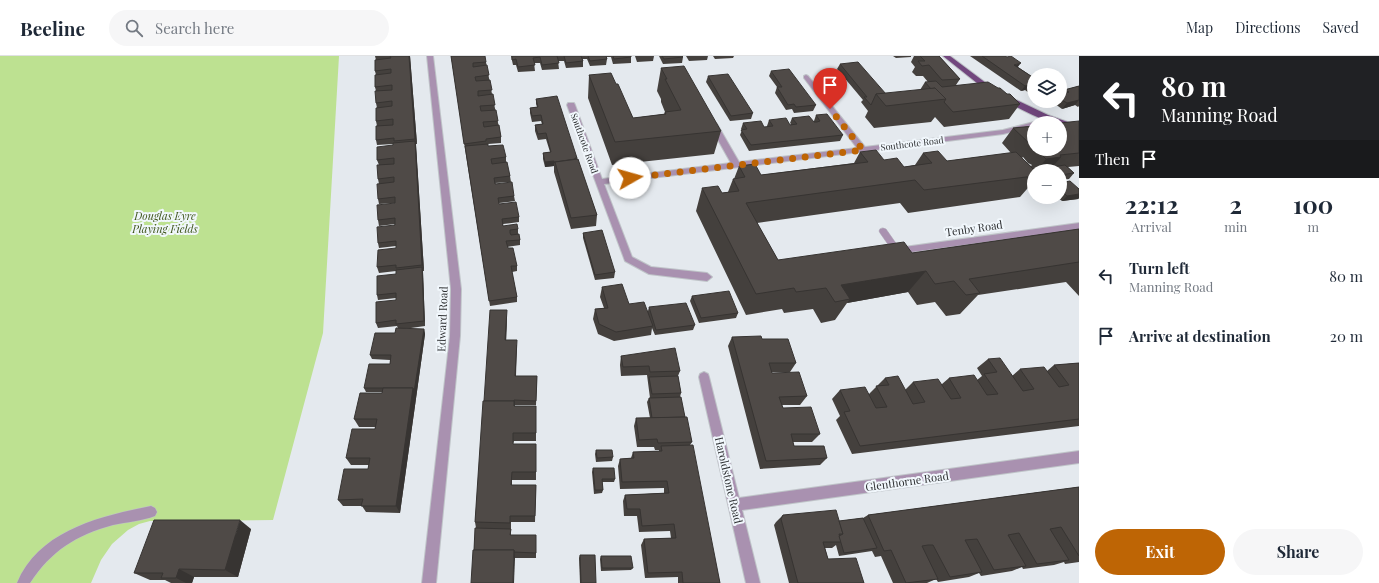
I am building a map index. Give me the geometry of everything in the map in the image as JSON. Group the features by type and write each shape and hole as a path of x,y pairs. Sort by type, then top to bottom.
{"main road":[{"path":"946,56 997,94 1043,116"},
{"path":"1067,125 1079,129"}],"street":[{"name":"Edward Road","path":"429,583 455,336 456,289 430,56"},
{"path":"806,78 863,150"},
{"name":"Southcote Road","path":"571,105 628,259 649,270 707,277"},
{"path":"710,119 736,164"},
{"name":"Southcote Road","path":"599,182 1002,132 1027,126"},
{"name":"Tenby Road","path":"898,251 1079,226"},
{"name":"Haroldstone Road","path":"704,377 753,583"},
{"name":"Glenthorne Road","path":"735,505 1079,456"}],"lane":[{"name":"Tenby Road","path":"883,231 898,251"},
{"path":"22,583 46,552 75,532 105,521 151,512"}],"green space":[{"name":"Douglas Eyre Playing Fields","path":"0,56 339,56 323,333 273,520 150,521 139,524 128,530 112,544 101,560 91,583 0,583"}],"building":[{"path":"390,56 409,56 415,139 394,141 394,138 376,140 376,126 393,125 393,119 376,121 376,108 392,106 392,101 376,103 375,91 392,90 392,85 375,87 375,75 391,73 391,69 375,71 375,60 391,58"},
{"path":"451,56 485,56 486,62 473,63 473,67 487,65 489,75 475,77 476,81 490,80 492,90 478,91 478,96 493,94 495,105 480,106 481,111 496,110 498,121 483,122 484,127 499,125 501,137 464,144"},
{"path":"512,56 557,56 559,63 542,65 540,57 533,58 535,65 518,67 516,59 512,60"},
{"path":"564,56 581,56 583,61 566,63"},
{"path":"588,56 606,56 607,59 590,61"},
{"path":"613,56 631,56 631,57 614,59"},
{"path":"662,56 682,56 683,57 664,59"},
{"path":"920,56 939,56 960,79 942,80 929,65 922,66 918,61 925,61"},
{"path":"982,56 1011,56 1021,63 1014,65 1027,73 1027,86 1025,86"},
{"path":"858,62 886,94 876,94 871,105 864,97 867,97 840,64"},
{"path":"684,66 721,131 615,142 589,75 611,73 616,84 618,84 633,118 666,114 665,112 681,110 661,68"},
{"path":"789,69 816,105 796,107 794,104 788,105 777,87 782,87 771,71"},
{"path":"728,74 753,113 731,116 708,76"},
{"path":"936,81 942,87 988,82 1000,88 1007,94 1010,94 1020,104 953,112 944,102 946,99 935,88 931,89 925,82"},
{"path":"1079,86 1079,100 1067,103 1067,93 1069,92 1067,89"},
{"path":"935,88 946,99 886,106 876,94"},
{"path":"557,96 577,158 555,163 554,161 545,162 543,153 551,152 546,133 538,134 535,125 543,124 541,115 532,116 530,108 538,107 536,99"},
{"path":"827,114 843,135 751,145 741,130 747,129 743,123 761,121 764,127 773,126 769,120 786,118 790,125 797,124 792,118 809,116 814,122 817,122 820,121 816,115"},
{"path":"1079,121 1079,153 1067,154 1067,122"},
{"path":"1027,127 1027,141 1013,128"},
{"path":"415,141 422,265 396,268 396,265 377,267 378,250 396,248 396,241 378,243 377,227 395,225 395,218 378,220 377,205 395,203 395,197 378,199 377,184 394,182 394,177 378,179 377,165 394,164 394,158 377,160 377,147 393,145 393,143"},
{"path":"488,144 488,146 503,145 506,157 491,159 492,164 507,162 510,176 494,178 495,184 512,182 514,196 498,198 499,204 516,202 519,217 502,219 503,226 517,224 518,229 510,230 510,233 511,235 519,234 520,240 506,241 508,248 513,248 517,266 511,266 517,297 489,301 465,146"},
{"path":"876,150 884,160 897,158 904,167 932,163 923,153 938,151 947,161 1016,152 1028,164 1027,177 924,190 915,180 746,203 778,260 904,242 912,253 1079,229 1079,262 969,279 980,293 966,295 954,281 935,284 926,271 841,285 850,299 835,302 826,288 796,292 794,288 756,294 702,188 718,186 722,193 739,191 733,179 745,177 739,166 755,164 761,175 868,162 860,152"},
{"path":"1043,156 1061,157 1046,159"},
{"path":"578,159 597,215 571,218 555,162"},
{"path":"1067,167 1074,173 1067,174"},
{"path":"1070,181 1079,189 1079,194 1067,196 1067,182"},
{"path":"602,230 615,272 595,275 583,233"},
{"path":"422,267 424,321 396,324 396,320 376,323 376,302 396,300 396,293 377,295 377,276 396,274 396,270"},
{"path":"622,284 629,304 644,302 653,326 616,332 599,324 595,309 608,308 602,287"},
{"path":"729,291 738,313 701,318 692,296"},
{"path":"686,303 695,325 656,330 649,307"},
{"path":"490,310 507,310 505,340 517,340 515,376 537,376 536,401 484,401"},
{"path":"396,328 424,329 414,392 413,388 364,388 369,364 390,364 391,355 370,355 375,333 395,333"},
{"path":"761,336 762,339 788,339 796,363 769,363 772,373 799,372 807,396 779,397 783,408 811,407 820,434 791,434 794,446 824,446 827,458 766,461 732,337"},
{"path":"675,348 680,371 650,372 649,366 623,367 621,356"},
{"path":"1000,358 1023,391 1034,389 1020,369 1044,367 1059,387 1069,385 1054,365 1079,363 1079,419 860,446 844,412 850,411 840,390 865,387 876,408 887,407 876,386 889,385 885,378 898,376 913,404 925,402 913,382 938,379 951,399 961,398 949,378 974,375 987,395 998,394 984,374 997,372 988,359"},
{"path":"678,376 681,393 652,394 649,377"},
{"path":"383,388 413,388 396,506 361,506 363,499 338,500 344,469 368,469 370,458 346,458 352,429 375,429 377,419 354,419 360,393 382,393"},
{"path":"681,397 685,417 652,418 649,398"},
{"path":"483,401 514,401 514,406 536,406 536,433 513,433 513,444 536,444 536,472 512,472 511,485 536,485 535,516 510,516 510,523 475,522"},
{"path":"687,417 692,442 658,443 657,439 639,440 636,418"},
{"path":"693,445 720,583 683,583 682,572 648,573 644,539 676,538 674,524 642,526 640,509 627,509 625,495 669,493 667,481 622,482 620,459 634,458 633,452 662,451 661,446"},
{"path":"596,450 612,450 613,457 597,458"},
{"path":"593,468 614,468 615,479 602,479 603,490 595,490"},
{"path":"1079,487 1079,556 1061,527 1050,529 1069,560 1037,564 1019,533 1008,535 1026,566 994,570 977,539 965,540 982,572 950,577 933,545 922,546 938,579 906,583 891,550 884,551 868,515"},
{"path":"836,510 843,534 839,534 841,542 823,542 828,559 856,558 864,583 798,583 781,519 783,515"},
{"path":"863,518 877,548 844,553 839,536 843,534 839,521"},
{"path":"154,520 240,520 225,570 179,569 176,578 161,578 163,573 134,573"},
{"path":"475,528 511,529 510,535 536,535 536,553 514,552 514,550 474,550"},
{"path":"473,550 514,550 513,583 471,583"},
{"path":"580,555 595,555 596,583 581,583"},
{"path":"601,556 631,556 633,568 602,568"}],"route":[{"path":"630,178 736,164 863,150 830,109"}]}
